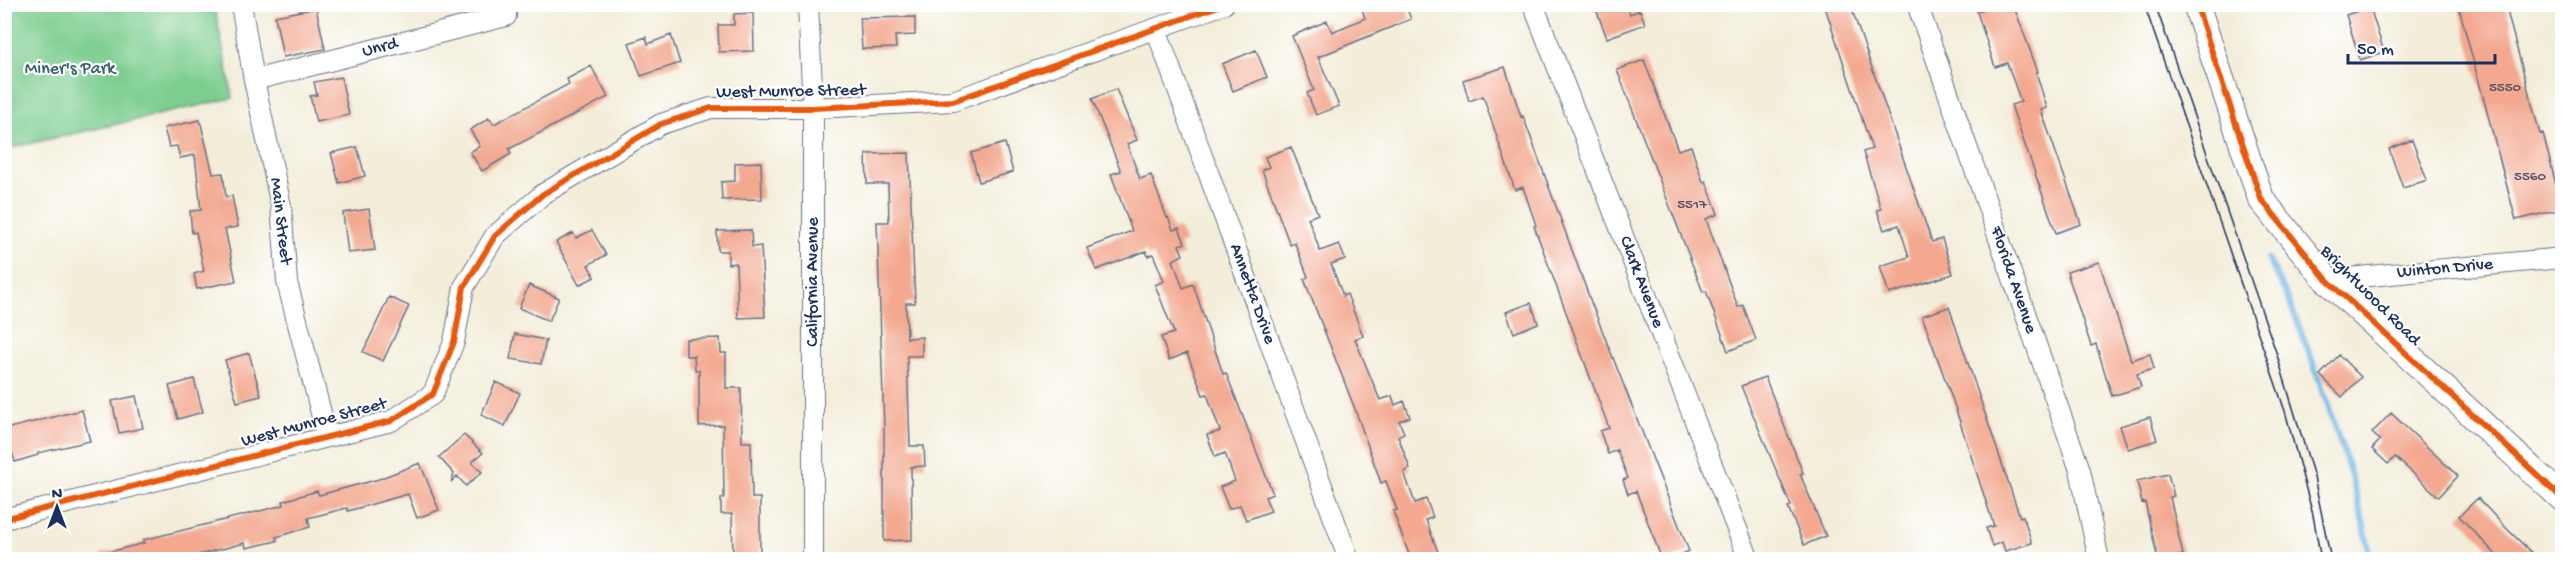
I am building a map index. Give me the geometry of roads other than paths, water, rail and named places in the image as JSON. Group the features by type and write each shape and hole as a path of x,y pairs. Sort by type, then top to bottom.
{"street":[{"name":"Main Street","path":"242,4 254,80 281,206 287,282 327,436"},
{"name":"California Avenue","path":"808,4 813,108 813,560"},
{"name":"West Munroe Street","path":"4,519 391,421 433,394 454,342 464,287 495,236 543,194 662,124 711,108 813,108 953,101 1224,4"},
{"name":"Clark Avenue","path":"1533,4 1749,560"},
{"name":"Florida Avenue","path":"1917,4 2080,470 2099,560"},
{"name":"Brightwood Road","path":"2196,4 2261,199 2327,280 2562,498"},
{"name":"Unrd","path":"254,80 505,10"},
{"name":"Annetta Drive","path":"1156,29 1349,560"},
{"name":"Winton Drive","path":"2327,280 2562,258"}],"waterway":[{"path":"2268,259 2292,310 2330,411 2353,485 2371,560"}],"tram line":[{"path":"2144,4 2285,411 2313,515 2321,560"},
{"path":"2155,4 2276,352 2314,477 2331,560"}],"park label":[{"name":"Miner's Park","path":"70,69"}]}
